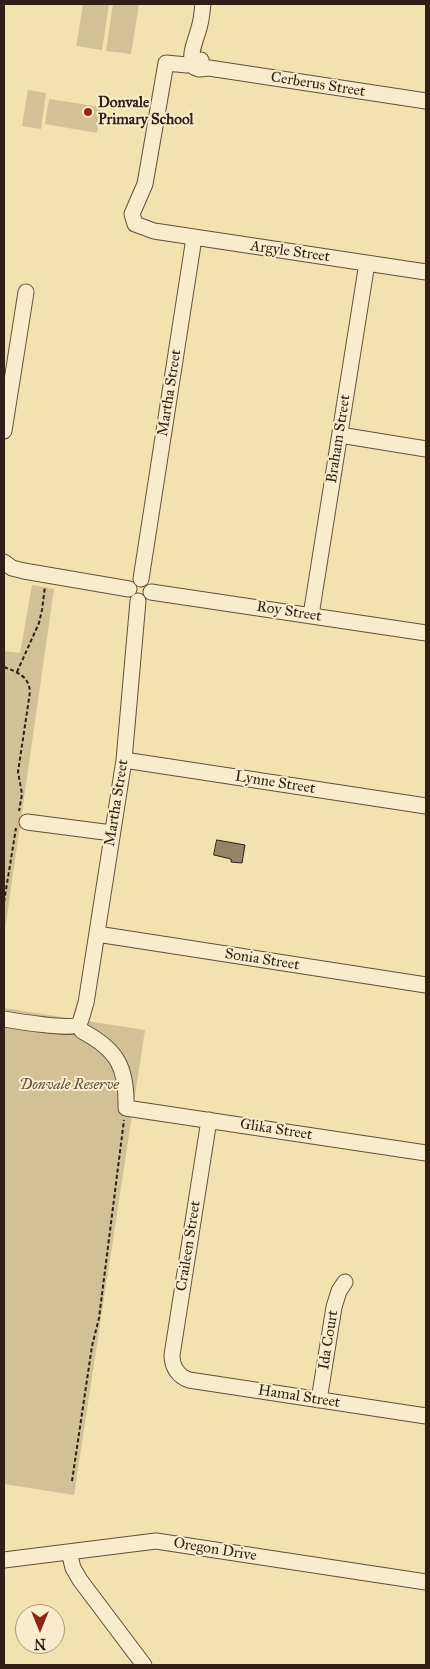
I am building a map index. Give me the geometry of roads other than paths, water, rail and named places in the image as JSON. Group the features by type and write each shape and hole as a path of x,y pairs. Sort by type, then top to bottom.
{"street":[{"path":"201,64 200,25 204,4"},
{"name":"Cerberus Street","path":"154,231 135,224 132,214 145,184 166,63 201,64 426,101"},
{"name":"Argyle Street","path":"154,231 426,272"},
{"name":"Martha Street","path":"141,578 194,238"},
{"name":"Braham Street","path":"311,615 367,263"},
{"path":"4,431 26,292"},
{"path":"340,436 426,449"},
{"path":"4,562 12,568 147,599 151,592 149,583 141,578 133,581 134,595"},
{"name":"Roy Street","path":"151,592 426,633"},
{"name":"Martha Street","path":"83,1026 124,760 134,595"},
{"name":"Lynne Street","path":"124,760 426,806"},
{"path":"21,818 112,834"},
{"name":"Sonia Street","path":"97,934 426,985"},
{"path":"4,1019 47,1026 73,1033 83,1026"},
{"name":"Glika Street","path":"83,1026 116,1058 125,1080 126,1108 426,1153"},
{"name":"Craileen Street","path":"176,1370 172,1355 209,1120"},
{"name":"Ida Court","path":"319,1400 334,1307 339,1291 345,1282"},
{"name":"Hamal Street","path":"176,1370 180,1375 189,1380 426,1416"},
{"name":"Oregon Drive","path":"4,1560 156,1541 426,1582"},
{"path":"69,1552 73,1568 80,1580 144,1665"}],"place":[{"name":"Donvale Primary School","path":"88,112"}],"park label":[{"name":"Donvale Reserve","path":"69,1085"}]}
